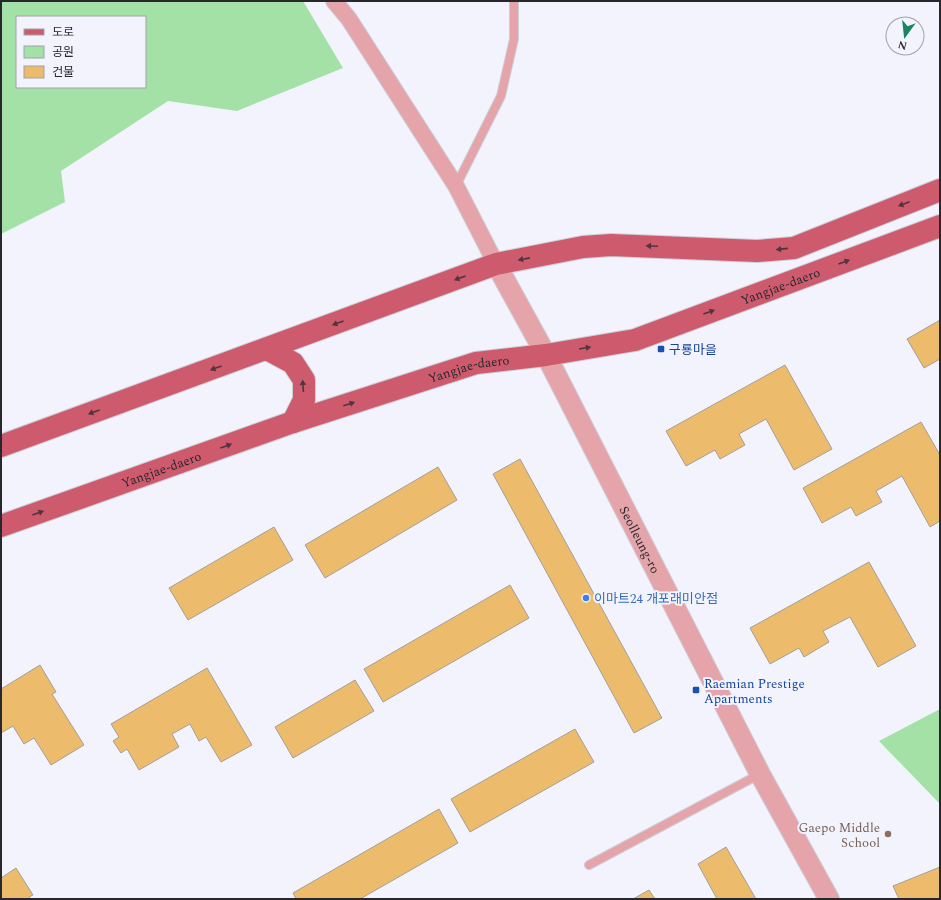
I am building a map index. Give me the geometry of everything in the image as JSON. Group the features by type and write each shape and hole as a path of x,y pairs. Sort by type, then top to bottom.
{"main road":[{"path":"1,446 496,264 583,247 611,245 757,251 794,248 940,190"},
{"name":"Yangjae-daero","path":"1,526 293,422 476,363 546,355 635,340 940,226"},
{"path":"268,349 293,362 304,380 304,400 293,422"}],"street":[{"path":"334,1 349,19 456,186 496,264"},
{"name":"Seolleung-ro","path":"496,264 546,355 760,774 829,899"}],"lane":[{"path":"456,186 501,96 514,39 514,1"},
{"path":"589,865 760,774"}],"green space":[{"path":"1,1 303,1 343,68 237,111 168,101 61,171 65,202 1,234"},
{"path":"940,709 940,804 879,741"}],"building":[{"path":"940,320 940,359 924,368 907,339"},
{"path":"785,365 832,449 794,470 766,419 739,434 745,445 720,459 715,450 686,466 666,431"},
{"path":"921,422 940,455 940,521 930,527 902,476 876,491 882,502 856,516 851,507 822,523 803,488"},
{"path":"520,459 662,718 634,733 493,474"},
{"path":"438,467 457,500 325,578 305,545"},
{"path":"274,527 293,560 188,620 169,588"},
{"path":"869,562 916,646 878,667 850,617 823,631 829,642 804,657 799,648 770,664 750,628"},
{"path":"510,585 529,618 383,702 364,669"},
{"path":"40,665 56,692 52,694 84,745 51,765 34,738 24,744 13,726 1,733 1,689"},
{"path":"207,668 252,745 221,762 206,737 199,741 190,724 172,734 179,747 139,770 127,749 121,753 113,741 119,737 111,724"},
{"path":"355,680 374,711 293,758 275,727"},
{"path":"575,729 594,762 470,832 451,799"},
{"path":"439,809 458,843 360,899 296,899 293,893"},
{"path":"726,847 756,899 717,899 698,864"},
{"name":"Gaepo Middle School","path":"940,867 940,899 899,899 893,886"},
{"path":"16,868 33,895 29,897 30,899 1,899 1,878"},
{"path":"649,890 655,899 633,899"}],"place":[{"name":"구룡마을","path":"661,349"},
{"name":"이마트24 개포래미안점","path":"586,598"},
{"name":"Raemian Prestige Apartments","path":"696,690"},
{"name":"Gaepo Middle School","path":"888,834"}]}
